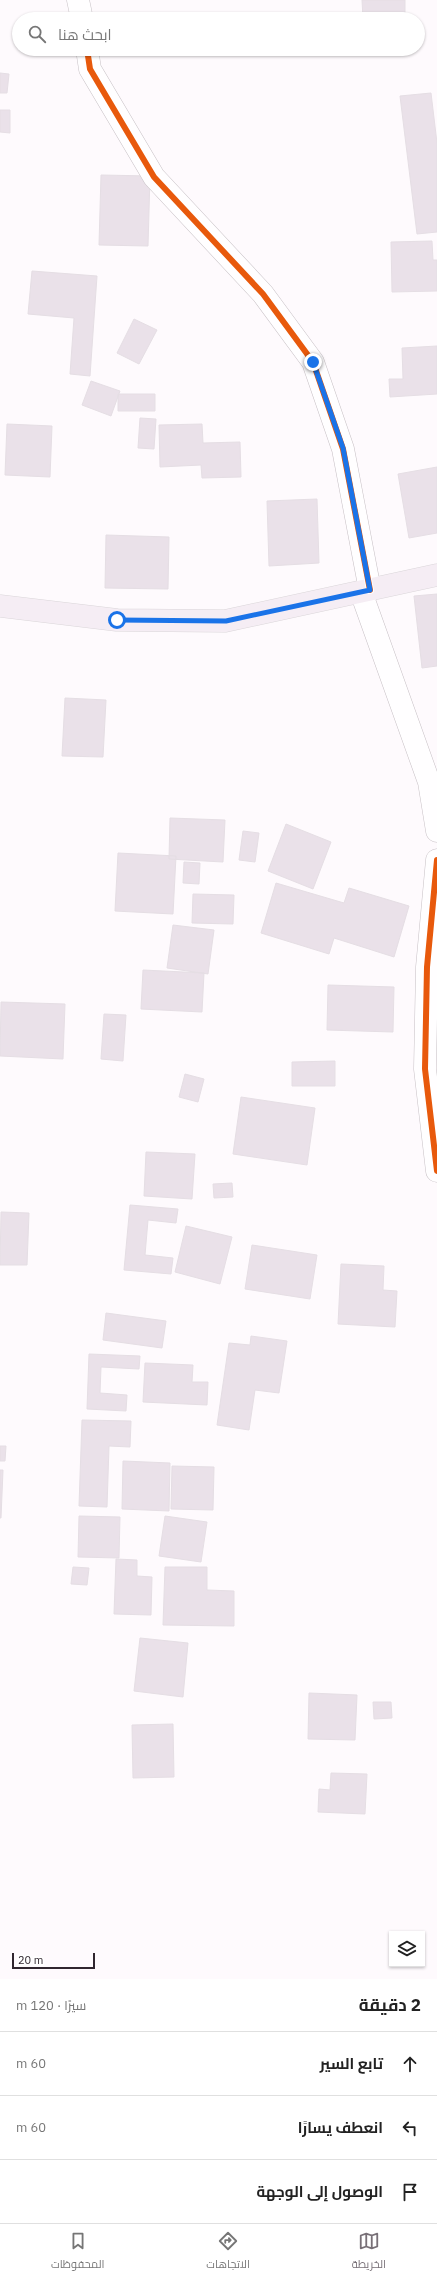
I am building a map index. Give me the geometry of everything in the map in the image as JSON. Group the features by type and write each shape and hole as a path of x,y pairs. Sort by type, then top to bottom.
{"main road":[{"path":"0,606 117,620 226,621 437,575"}],"street":[{"path":"78,0 81,12"},
{"path":"87,56 90,69 154,177 263,294 313,362 343,448 365,591 429,782 437,831"},
{"path":"437,860 427,967 425,1070 437,1171"}],"building":[{"path":"362,0 405,0 405,12 363,12"},
{"path":"0,73 9,74 7,93 0,93"},
{"path":"431,93 437,143 437,232 417,234 400,96"},
{"path":"0,110 10,110 10,133 0,132"},
{"path":"101,175 150,176 148,246 99,245"},
{"path":"432,241 433,260 437,260 437,291 392,292 391,242"},
{"path":"32,271 97,276 90,376 70,374 74,318 28,314"},
{"path":"134,319 157,330 139,364 117,353"},
{"path":"437,346 437,394 390,397 389,379 403,379 402,348"},
{"path":"91,381 120,391 111,416 82,405"},
{"path":"118,394 155,394 155,411 118,411"},
{"path":"140,418 156,419 154,449 138,448"},
{"path":"7,424 52,426 50,477 5,475"},
{"path":"202,424 203,443 240,442 241,477 202,478 201,465 160,467 159,425"},
{"path":"437,467 437,533 409,538 398,474"},
{"path":"317,499 319,563 269,566 267,501"},
{"path":"106,535 169,537 168,589 105,588"},
{"path":"437,594 437,666 422,668 414,596"},
{"path":"65,698 106,700 103,757 62,756"},
{"path":"170,818 225,820 223,862 169,859"},
{"path":"286,824 331,842 313,889 268,871"},
{"path":"243,831 259,833 255,862 239,860"},
{"path":"118,853 176,856 173,914 115,911"},
{"path":"184,862 200,863 199,884 183,883"},
{"path":"276,883 344,903 349,888 409,906 394,957 334,938 329,954 261,933"},
{"path":"193,894 234,895 233,924 192,923"},
{"path":"173,925 214,930 208,974 167,968"},
{"path":"143,970 204,973 202,1012 141,1009"},
{"path":"328,985 394,987 393,1032 327,1030"},
{"path":"1,1002 65,1004 63,1059 0,1056"},
{"path":"104,1014 126,1015 123,1061 101,1059"},
{"path":"335,1061 335,1086 292,1086 292,1062"},
{"path":"185,1074 204,1079 198,1102 179,1097"},
{"path":"241,1097 315,1108 307,1165 233,1154"},
{"path":"146,1152 195,1154 192,1199 144,1196"},
{"path":"232,1183 233,1197 214,1198 213,1184"},
{"path":"130,1205 178,1209 176,1223 148,1220 145,1255 173,1258 171,1274 124,1270"},
{"path":"1,1212 29,1213 27,1265 0,1265"},
{"path":"186,1226 232,1237 220,1284 175,1272"},
{"path":"252,1245 317,1255 310,1299 245,1289"},
{"path":"341,1264 384,1266 383,1290 397,1291 395,1327 338,1324"},
{"path":"106,1313 166,1321 162,1348 103,1340"},
{"path":"251,1336 287,1341 279,1393 255,1390 249,1430 217,1425 229,1343 250,1345"},
{"path":"89,1354 140,1356 139,1369 101,1367 100,1393 127,1395 126,1411 87,1409"},
{"path":"145,1363 193,1365 192,1382 208,1382 207,1405 143,1402"},
{"path":"82,1420 131,1421 130,1447 109,1446 107,1507 79,1506"},
{"path":"0,1446 6,1446 5,1461 0,1461"},
{"path":"123,1461 170,1463 169,1511 122,1509"},
{"path":"172,1466 214,1467 213,1510 171,1509"},
{"path":"0,1470 3,1470 1,1518 0,1518"},
{"path":"79,1516 120,1517 119,1558 78,1557"},
{"path":"165,1516 207,1522 201,1562 159,1556"},
{"path":"116,1559 137,1560 137,1576 152,1577 151,1615 114,1614"},
{"path":"73,1567 89,1568 87,1585 71,1584"},
{"path":"165,1567 207,1567 207,1590 234,1591 234,1626 163,1625"},
{"path":"140,1638 188,1643 183,1697 134,1691"},
{"path":"309,1693 357,1695 355,1740 308,1739"},
{"path":"373,1702 391,1702 392,1718 374,1719"},
{"path":"173,1724 174,1777 133,1778 132,1725"},
{"path":"331,1773 367,1774 365,1814 318,1812 319,1789 330,1790"}],"cycle path":[{"path":"88,56 90,69 154,177 263,294 313,362 343,449 370,590"},
{"path":"437,860 427,967 425,1069 437,1171"}],"route":[{"path":"117,620 226,621 370,590 343,448 313,362"}]}
